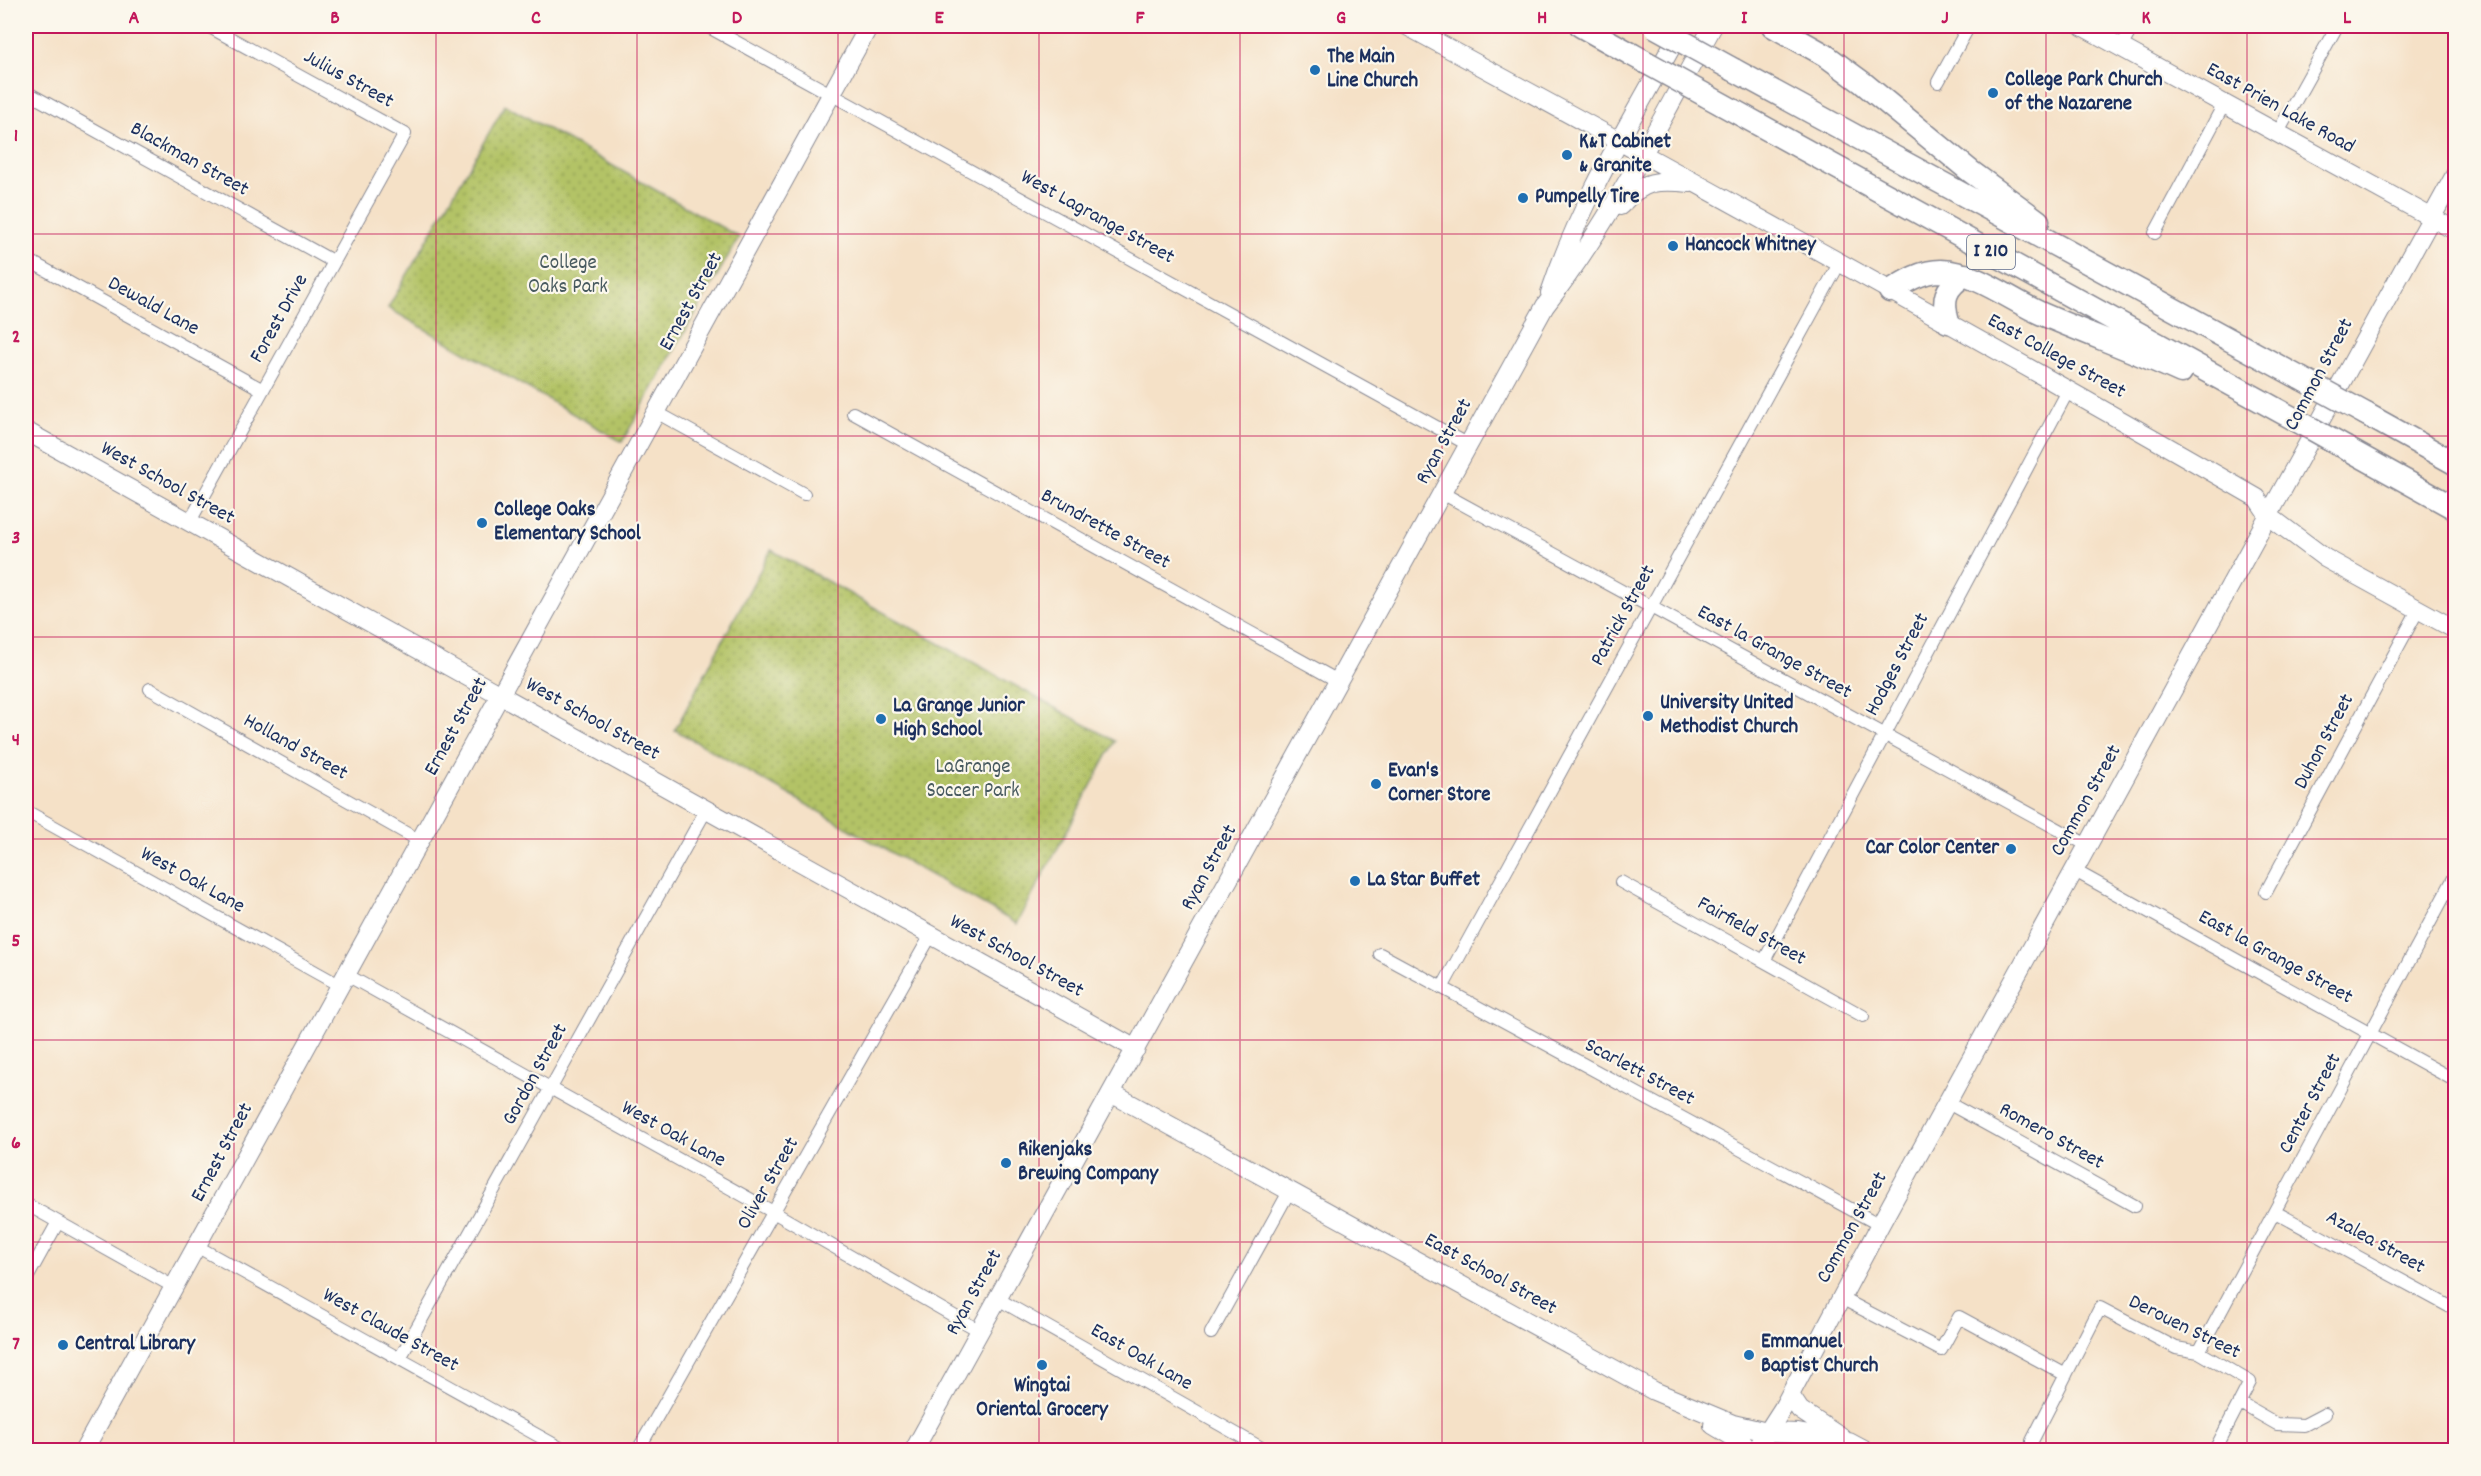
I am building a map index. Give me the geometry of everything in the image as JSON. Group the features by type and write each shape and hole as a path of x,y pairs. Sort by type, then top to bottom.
{"highway":[{"name":"I 210","path":"1581,26 2456,509"},
{"name":"I 210","path":"1654,26 2456,464"},
{"path":"1773,26 1787,31 1826,55 1863,82 2014,205 2149,296"},
{"path":"1890,291 1929,272 1942,271 1965,275 2039,313 2139,353 2241,400 2278,410"},
{"path":"1948,322 1944,307 1946,295 1953,283 1965,275"}],"street":[{"name":"Julius Street","path":"208,26 405,134"},
{"name":"West Lagrange Street","path":"707,26 1469,445"},
{"name":"Ernest Street","path":"86,1450 342,979 869,26"},
{"name":"East College Street","path":"1407,26 1643,152 2069,389 2257,498 2269,516 2325,558 2456,630"},
{"name":"Ryan Street","path":"1545,306 1559,264 1580,218 1683,26"},
{"name":"Ryan Street","path":"914,1450 1545,306 1577,265 1603,225 1713,26"},
{"path":"1938,82 1969,26"},
{"name":"East Prien Lake Road","path":"2082,26 2456,231"},
{"path":"2121,47 2133,26"},
{"path":"2277,134 2337,26"},
{"name":"Blackman Street","path":"26,92 334,262"},
{"path":"2155,233 2224,104"},
{"name":"Forest Drive","path":"189,523 405,134"},
{"name":"Common Street","path":"1756,1450 1790,1395 1880,1226 2456,173"},
{"path":"1603,225 1630,193 1642,185 1656,181 1698,183"},
{"name":"Dewald Lane","path":"26,259 263,390"},
{"name":"Patrick Street","path":"1442,988 1840,262"},
{"name":"Hodges Street","path":"1764,961 1883,734 2069,389"},
{"path":"656,412 804,494"},
{"name":"Brundrette Street","path":"853,413 1338,681"},
{"name":"West School Street","path":"26,431 1136,1049"},
{"name":"East la Grange Street","path":"1442,493 2089,846"},
{"name":"Duhon Street","path":"2266,892 2418,610"},
{"name":"Holland Street","path":"150,689 420,841"},
{"name":"Gordon Street","path":"400,1358 706,810"},
{"name":"West Oak Lane","path":"26,811 551,1089 980,1331"},
{"name":"East la Grange Street","path":"2075,871 2456,1081"},
{"name":"Center Street","path":"2199,1352 2456,874"},
{"name":"Fairfield Street","path":"1621,882 1863,1016"},
{"name":"Oliver Street","path":"638,1450 775,1214 932,935"},
{"name":"Scarlett Street","path":"1380,954 1880,1226"},
{"name":"East School Street","path":"1111,1093 1654,1390 1732,1424 1767,1432 1798,1433 1856,1446"},
{"name":"Romero Street","path":"1948,1102 2136,1206"},
{"path":"1211,1333 1290,1190"},
{"path":"26,1204 174,1287"},
{"name":"Azalea Street","path":"2275,1212 2456,1310"},
{"path":"26,1280 58,1222"},
{"name":"West Claude Street","path":"198,1247 564,1450"},
{"path":"1841,1298 1941,1350 1959,1317 2066,1375 2032,1441"},
{"name":"East Oak Lane","path":"998,1299 1265,1450"},
{"name":"Derouen Street","path":"2066,1375 2100,1308 2176,1348 2199,1352 2250,1382 2240,1403"},
{"path":"1654,1390 1743,1443 1749,1450"},
{"path":"1790,1395 1800,1410 1856,1446"},
{"path":"2215,1450 2240,1403 2277,1424 2304,1425 2325,1414"}],"green space":[{"name":"College Oaks Park","path":"505,105 739,237 622,442 388,308"},
{"name":"LaGrange Soccer Park","path":"771,550 1115,741 1017,924 675,730"}],"place":[{"name":"The Main Line Church","path":"1315,70"},
{"name":"College Park Church of the Nazarene","path":"1993,93"},
{"name":"K&T Cabinet & Granite","path":"1567,155"},
{"name":"Pumpelly Tire","path":"1523,198"},
{"name":"Hancock Whitney","path":"1673,246"},
{"name":"College Oaks Elementary School","path":"482,523"},
{"name":"University United Methodist Church","path":"1648,716"},
{"name":"La Grange Junior High School","path":"881,719"},
{"name":"Evan's Corner Store","path":"1376,784"},
{"name":"Car Color Center","path":"2011,849"},
{"name":"La Star Buffet","path":"1355,881"},
{"name":"Rikenjaks Brewing Company","path":"1006,1163"},
{"name":"Central Library","path":"63,1345"},
{"name":"Emmanuel Baptist Church","path":"1749,1355"},
{"name":"Wingtai Oriental Grocery","path":"1042,1365"}]}
